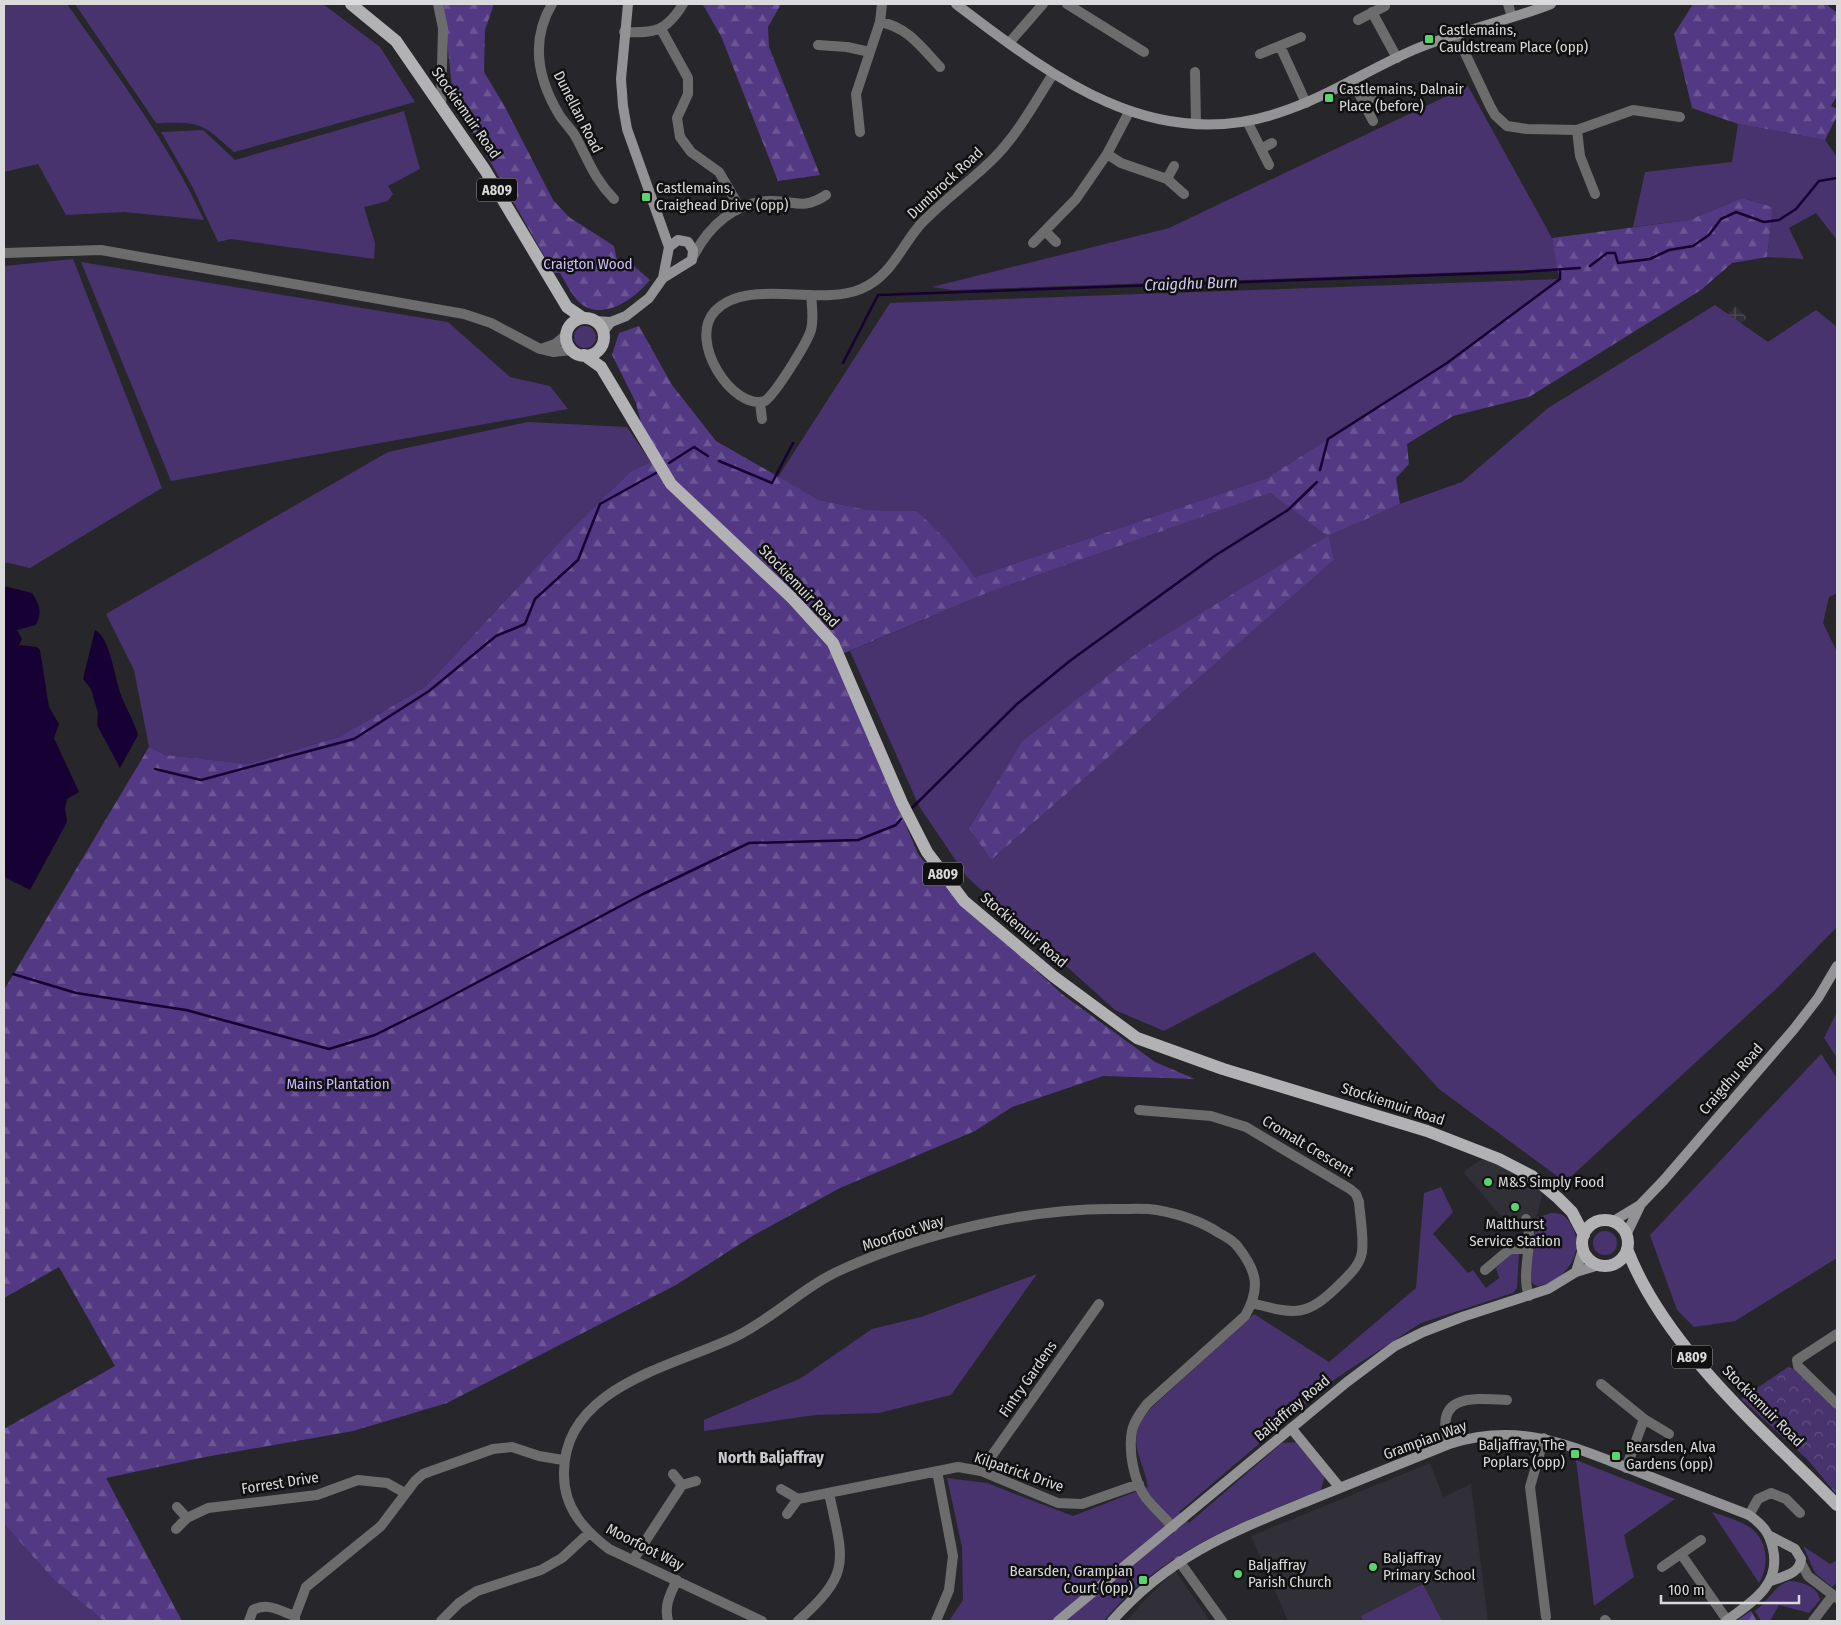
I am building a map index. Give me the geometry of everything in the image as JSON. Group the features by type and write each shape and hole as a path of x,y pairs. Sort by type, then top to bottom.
{"main road":[{"name":"Stockiemuir Road","path":"351,4 396,41 485,170 567,307 589,320"},
{"path":"567,307 567,332 568,345 572,350 584,355 593,353 600,347 607,327 589,320 574,322 567,332"},
{"name":"Stockiemuir Road","path":"600,347 601,367"},
{"name":"Stockiemuir Road","path":"584,355 601,367 671,484 792,599 833,643 902,803 922,844 964,901 1053,976 1137,1038 1223,1069 1427,1131 1499,1159 1532,1176 1572,1212 1596,1222"},
{"name":"Stockiemuir Road","path":"1572,1212 1584,1235"},
{"path":"1605,1265 1623,1256 1627,1249 1626,1235 1618,1225 1612,1222 1596,1222 1586,1230 1584,1235 1583,1249 1589,1259 1605,1265 1637,1276"},
{"name":"Stockiemuir Road","path":"1627,1249 1637,1276 1693,1358 1837,1505"}],"street":[{"path":"438,4 443,28 441,107"},
{"name":"Dunellan Road","path":"552,4 544,20 538,41 538,57 543,78 553,102 573,133 591,171 614,198"},
{"path":"628,4 621,79 627,129 664,228 671,263 678,266"},
{"path":"624,32 652,32 661,29 668,25 683,4"},
{"path":"860,132 856,94 880,22 882,4"},
{"path":"956,4 1009,44 1071,85 1130,112 1164,121 1196,124 1247,121 1277,114 1306,103 1397,58 1456,34 1551,4"},
{"path":"1009,44 1043,4"},
{"path":"1067,4 1144,52"},
{"path":"1508,4 1512,17"},
{"path":"1358,20 1385,6"},
{"path":"1372,12 1397,58"},
{"path":"880,22 890,24 911,35 940,66"},
{"path":"661,29 688,78 688,94 677,118 680,137 690,152 719,172 740,208"},
{"path":"1456,34 1490,106 1507,126 1527,129 1577,130 1633,110 1680,117"},
{"path":"1260,54 1301,37"},
{"path":"818,45 846,47 870,52"},
{"path":"1280,46 1306,103"},
{"path":"1195,72 1196,124"},
{"name":"Dumbrock Road","path":"760,403 744,399 713,364 706,346 707,323 715,311 742,296 853,292 870,285 884,275 928,217 1005,146 1053,74"},
{"path":"1352,80 1373,121"},
{"path":"1364,102 1375,97"},
{"path":"1033,244 1076,199 1107,154 1130,112"},
{"path":"1247,121 1269,165"},
{"path":"1577,130 1580,156 1596,194"},
{"path":"1260,149 1272,143"},
{"path":"1107,154 1120,163 1167,179 1184,194"},
{"path":"1167,179 1174,166"},
{"path":"607,327 641,306 663,278 678,266 689,264 704,237 721,220 740,208 771,201 818,200 826,195"},
{"path":"664,228 683,241 694,255"},
{"path":"1045,231 1056,242"},
{"path":"663,278 668,252 683,241 704,237"},
{"path":"4,253 101,250 450,311 491,323 540,349 553,352 572,350"},
{"path":"762,419 760,403 772,395 807,339 813,317 811,295"},
{"path":"540,349 555,344 567,332"},
{"name":"Craigdhu Road","path":"1612,1222 1640,1205 1664,1180 1794,1029 1818,998 1837,966"},
{"name":"Cromalt Crescent","path":"1138,1110 1211,1116 1246,1127 1350,1188 1356,1194 1359,1202 1362,1252 1355,1269 1317,1306 1306,1310 1286,1312 1252,1303"},
{"name":"Craigdhu Road","path":"1626,1235 1640,1205"},
{"name":"Moorfoot Way","path":"762,1621 608,1549 588,1534 578,1520 564,1487 564,1460 571,1433 587,1412 605,1396 634,1380 746,1332 797,1294 842,1269 894,1249 1011,1218 1088,1208 1156,1210 1203,1222 1234,1242 1252,1268 1256,1286 1252,1303"},
{"path":"1526,1218 1530,1229 1526,1279 1529,1296"},
{"path":"1485,1270 1510,1249 1528,1249"},
{"path":"1576,1272 1583,1249"},
{"name":"Baljaffray Road","path":"1058,1621 1354,1376 1395,1346 1439,1325 1558,1285 1576,1272 1605,1265"},
{"path":"1173,1527 1146,1497 1139,1484 1130,1443 1132,1429 1138,1416 1147,1404 1245,1316 1252,1303"},
{"name":"Fintry Gardens","path":"981,1471 1099,1304"},
{"path":"1837,1334 1797,1360 1798,1366 1837,1404"},
{"path":"1601,1384 1644,1419 1669,1434"},
{"path":"1449,1444 1444,1421 1447,1412 1458,1402 1468,1398 1507,1400"},
{"path":"1626,1468 1644,1419"},
{"path":"1291,1428 1340,1488"},
{"name":"Grampian Way","path":"1112,1621 1144,1587 1179,1561 1230,1532 1449,1444 1473,1437 1493,1435 1544,1438 1749,1515 1764,1526 1770,1536 1775,1560 1771,1581 1758,1598 1727,1621"},
{"path":"1544,1438 1530,1487 1546,1617"},
{"path":"249,1621 253,1610 262,1605 274,1607 295,1619 306,1588 381,1526 423,1474 494,1449 512,1447 539,1456 564,1460"},
{"name":"Kilpatrick Drive","path":"798,1499 958,1467 981,1471 1058,1503 1073,1504 1139,1484"},
{"path":"936,1621 949,1590 953,1556 937,1471"},
{"path":"672,1474 682,1485"},
{"name":"Forrest Drive","path":"176,1529 187,1518 208,1508 316,1495 358,1480 387,1483 405,1494"},
{"path":"633,1560 682,1485 696,1481"},
{"path":"781,1489 798,1499 787,1514"},
{"path":"798,1621 826,1595 840,1572 840,1546 829,1493"},
{"path":"1749,1515 1758,1498 1771,1494 1786,1499 1800,1513"},
{"path":"177,1506 187,1518"},
{"path":"441,1621 460,1602 477,1591 524,1578 541,1570 562,1558 588,1534"},
{"name":"Grampian Way","path":"1770,1536 1798,1552 1801,1563 1791,1573 1771,1581"},
{"path":"1662,1568 1701,1540"},
{"path":"1787,1547 1778,1550 1775,1560 1778,1570 1808,1576"},
{"path":"1681,1554 1727,1621"},
{"path":"1179,1561 1222,1621"},
{"path":"1801,1563 1808,1576 1835,1597 1813,1621"},
{"path":"668,1621 666,1612 667,1602 677,1580"}],"shaded area":[{"path":"1736,306 1747,318 1739,325 1728,314"},
{"path":"4,586 32,593 37,601 39,616 36,625 17,630 22,639 19,645 37,647 40,650 49,707 59,724 54,738 79,792 67,799 65,808 67,822 30,890 4,877"},
{"path":"95,630 105,641 121,695 138,735 120,768 97,725 98,713 91,689 83,679"},
{"path":"1482,1159 1514,1171 1543,1192 1536,1218 1527,1230 1499,1214 1463,1172"},
{"name":"Baljaffray Primary School","path":"1430,1463 1443,1497 1471,1484 1488,1621 1288,1621 1251,1536"},
{"path":"1175,1570 1210,1621 1126,1621 1146,1599"}],"green space":[{"path":"4,4 67,4 158,136 190,191 204,220 124,212 66,215 38,164 4,172"},
{"path":"75,4 323,4 380,47 415,102 234,152 207,129 200,126 183,123 156,123"},
{"name":"Craigton Wood","path":"443,4 494,4 485,30 484,72 505,107 553,200 569,217 614,246 617,260 634,266 650,280 626,301 606,309 595,310 586,307 574,297 560,273 554,273 453,97"},
{"path":"781,4 768,27 769,47 820,175 778,181 721,36 703,5"},
{"path":"1693,4 1826,4 1837,13 1837,96 1831,106 1837,109 1837,116 1825,140 1738,124 1692,108 1674,34"},
{"path":"1468,86 1552,238 1558,269 953,290 932,287 1169,228"},
{"path":"404,111 420,169 388,186 393,194 388,201 364,207 375,243 374,259 231,239 218,242 192,186 161,132 203,130 235,160"},
{"path":"1738,124 1825,140 1837,157 1837,240 1816,213 1789,228 1804,259 1767,257 1773,207 1742,198 1689,220 1633,227 1645,172 1732,162"},
{"name":"Mains Plantation","path":"1742,198 1773,207 1767,257 1732,263 1701,290 1529,397 1453,416 1407,444 1409,464 1396,478 1400,504 1329,536 1334,560 991,860 969,828 1022,741 1142,649 1328,536 1270,493 987,593 835,657 918,854 948,890 1062,994 1155,1062 1195,1079 1103,1076 1012,1107 975,1131 840,1188 754,1235 676,1285 447,1403 353,1431 205,1457 106,1478 182,1621 104,1621 54,1580 4,1524 4,1429 115,1366 59,1267 4,1298 4,990 149,747 166,755 248,764 339,737 425,687 568,533 631,471 651,462 636,403 612,355 619,333 639,326 672,385 716,441 819,500 868,510 917,511 948,542 975,577 1267,478 1447,363 1559,279 1552,238 1689,220"},
{"path":"73,259 162,488 30,568 4,562 4,266"},
{"path":"81,262 448,322 510,377 550,386 568,409 171,481"},
{"path":"1560,279 1447,363 1267,478 975,577 917,511 868,510 819,500 778,477 890,303"},
{"path":"1715,305 1768,342 1816,310 1837,327 1837,593 1829,597 1823,623 1837,652 1837,927 1776,989 1565,1182 1439,1089 1314,952 1164,1031 1115,1010 967,877 919,806 850,651 987,593 1270,493 1329,536 1400,504 1462,482 1548,408","holes":["1329,536 1334,560 991,860 969,828 1022,741 1142,649"]},
{"path":"585,326 593,329 596,337 593,345 585,348 577,345 574,337 577,329"},
{"path":"528,422 627,427 651,462 631,471 568,533 425,687 339,737 248,764 166,755 149,747 134,670 106,614 388,452"},
{"path":"1837,1012 1837,1058 1824,1038"},
{"path":"1821,1054 1837,1078 1837,1258 1735,1321 1694,1327 1677,1310 1650,1235"},
{"path":"1441,1187 1453,1212 1433,1234 1468,1273 1473,1270 1486,1288 1499,1278 1496,1268 1512,1253 1519,1254 1517,1288 1513,1293 1421,1323 1335,1379 1179,1512 1189,1523 1282,1443 1297,1442 1325,1475 1321,1490 1232,1527 1176,1558 1150,1576 1126,1597 1104,1621 949,1621 963,1600 962,1547 947,1478 987,1483 1073,1516 1148,1487 1136,1438 1143,1419 1151,1408 1254,1314 1329,1362 1416,1288 1424,1193"},
{"path":"1557,1213 1566,1218 1575,1233 1577,1244 1571,1263 1565,1271 1557,1278 1537,1286 1532,1283 1530,1278 1536,1218"},
{"path":"1605,1231 1613,1235 1617,1243 1613,1251 1605,1255 1597,1251 1593,1243 1597,1235"},
{"path":"1037,1274 951,1395 879,1413 815,1415 704,1431 704,1420 801,1378 872,1329 921,1317"},
{"path":"1788,1367 1797,1370 1837,1410 1837,1495 1807,1459 1741,1399"},
{"path":"1576,1460 1675,1499 1624,1535 1634,1577 1594,1606"},
{"path":"1712,1512 1748,1526 1760,1537 1766,1560 1763,1576 1759,1583"},
{"path":"4,1524 54,1580 104,1621 4,1621"},
{"path":"1803,1546 1830,1564 1837,1560 1837,1582 1832,1587 1815,1573"},
{"path":"1790,1581 1799,1582 1813,1588 1819,1595 1820,1600 1809,1613 1779,1605 1770,1621 1761,1621 1755,1611 1780,1586"},
{"path":"1423,1584 1442,1621 1363,1621 1361,1616"},
{"path":"1751,1611 1757,1621 1736,1621"}],"waterway":[{"name":"Craigdhu Burn","path":"1590,266 1607,253 1615,253 1618,263 1650,259 1669,250 1693,246 1709,235 1721,219 1736,212 1764,222 1779,220 1796,209 1819,181 1837,178"},
{"name":"Craigdhu Burn","path":"843,363 878,295 1522,272 1580,268"},
{"path":"1320,470 1328,439 1447,363 1560,279 1560,270"},
{"path":"719,461 772,483 793,443"},
{"path":"669,463 694,447 708,456"},
{"path":"155,769 201,780 354,739 429,691 496,636 525,624 535,599 578,560 600,504 656,473"},
{"path":"912,808 1017,704 1071,660 1216,555 1288,510 1317,482"},
{"path":"13,974 76,993 186,1010 329,1049 375,1035 643,894 749,843 858,840 896,825 901,819"}],"place":[{"name":"Castlemains, Cauldstream Place (opp)","path":"1429,39"},
{"name":"Castlemains, Dalnair Place (before)","path":"1329,98"},
{"name":"Castlemains, Craighead Drive (opp)","path":"646,197"},
{"name":"M&S Simply Food","path":"1488,1182"},
{"name":"Malthurst Service Station","path":"1515,1207"},
{"name":"Baljaffray, The Poplars (opp)","path":"1575,1454"},
{"name":"Bearsden, Alva Gardens (opp)","path":"1616,1456"},
{"name":"Baljaffray Primary School","path":"1373,1567"},
{"name":"Baljaffray Parish Church","path":"1238,1574"},
{"name":"Bearsden, Grampian Court (opp)","path":"1143,1580"}],"district":[{"name":"North Baljaffray","path":"771,1457"}]}
